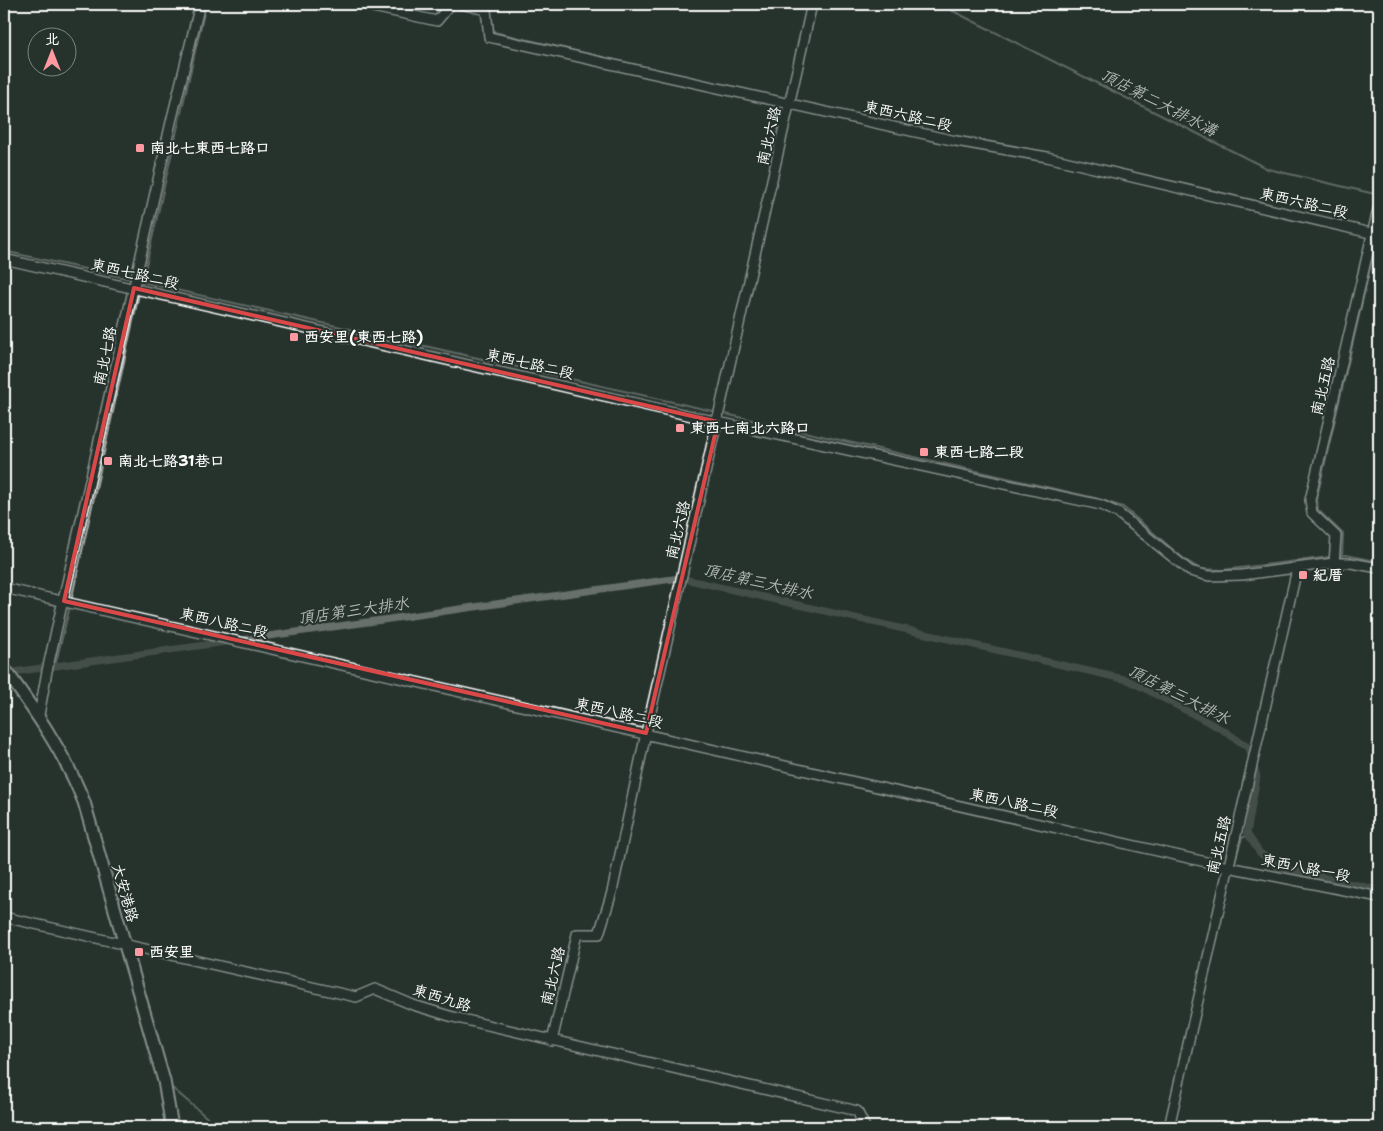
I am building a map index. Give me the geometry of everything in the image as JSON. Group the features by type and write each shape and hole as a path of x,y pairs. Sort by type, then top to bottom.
{"main road":[{"name":"大安港路","path":"4,668 39,715 71,769 84,802 164,1081 172,1127"}],"street":[{"name":"南北七路","path":"39,715 47,671 200,4"},
{"path":"359,4 436,21 451,4"},
{"name":"東西六路二段","path":"461,4 486,10 489,37 956,141 1047,157 1376,234"},
{"name":"南北六路","path":"552,1041 577,934 599,934 612,892 646,733 812,4"},
{"name":"南北五路","path":"1334,563 1336,536 1312,513 1310,500 1376,234 1379,205"},
{"name":"東西七路二段","path":"4,259 718,422 1100,505 1118,513 1190,571 1209,576 1334,563 1350,563 1379,568"},
{"name":"南北五路","path":"1169,1127 1267,706 1297,568"},
{"name":"東西八路二段","path":"4,588 1228,867"},
{"name":"東西八路一段","path":"1228,867 1379,897"},
{"name":"東西九路","path":"4,917 356,997 375,989 413,1005 453,1018 849,1108 857,1111 865,1127"},
{"path":"908,1127 933,1127"}],"highlighted area":[{"path":"134,288 718,422 646,733 64,601"}],"waterway":[{"path":"141,287 206,4"},
{"name":"頂店第二大排水溝","path":"939,4 1268,169 1379,195"},
{"path":"491,16 494,32 758,93"},
{"path":"1342,556 1343,534 1318,510 1317,497 1377,238"},
{"path":"4,251 130,279"},
{"path":"141,282 717,412"},
{"path":"71,601 139,294"},
{"path":"721,413 1095,498 1123,507 1184,559 1200,569 1223,570 1330,557"},
{"path":"1337,556 1346,555 1379,562"},
{"name":"頂店第三大排水","path":"6,673 680,578 1128,680 1223,730 1249,748 1257,777 1247,833 1259,852 1278,867 1379,890"},
{"path":"55,666 70,606"},
{"path":"1234,864 1242,838 1248,835"},
{"path":"1212,959 1232,871"},
{"path":"171,1087 218,1127"},
{"path":"1173,1127 1178,1105"}],"place":[{"name":"南北七東西七路口","path":"140,148"},
{"name":"西安里(東西七路)","path":"294,337"},
{"name":"東西七南北六路口","path":"680,428"},
{"name":"東西七路二段","path":"924,452"},
{"name":"南北七路31巷口","path":"108,461"},
{"name":"紀厝","path":"1303,575"},
{"name":"西安里","path":"139,952"}]}
